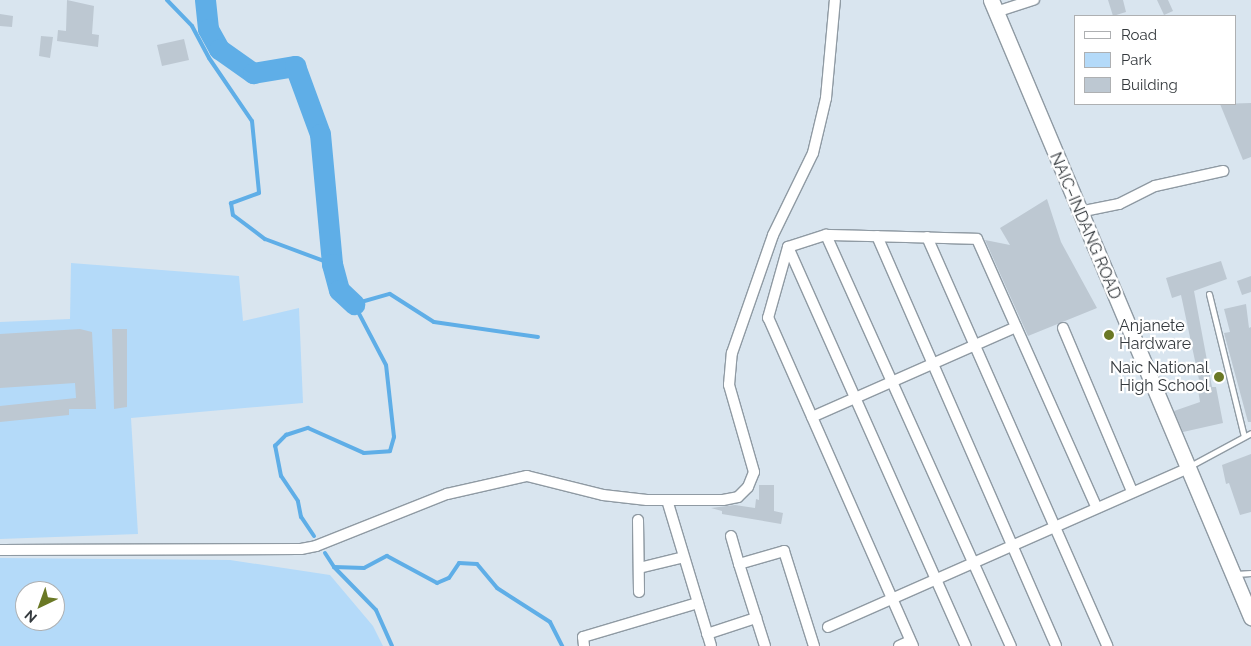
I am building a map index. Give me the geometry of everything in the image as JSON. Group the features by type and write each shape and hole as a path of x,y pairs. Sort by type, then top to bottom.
{"main road":[{"name":"NAIC–INDANG ROAD","path":"993,6 1251,617"}],"street":[{"path":"0,550 301,549 338,538 366,524 480,484 527,476 603,496 667,500 723,500 738,497 748,487 754,472 728,372 732,353 773,235 813,153 826,98 836,0"},
{"path":"993,6 1034,0"},
{"path":"1079,212 1119,204 1155,186 1223,171"},
{"path":"826,235 1011,646"},
{"path":"788,247 826,235 977,239 1096,506"},
{"path":"878,236 1056,646"},
{"path":"927,238 1107,646"},
{"path":"788,247 966,646"},
{"path":"788,247 768,318 911,643 899,646"},
{"path":"812,417 1016,326"},
{"path":"1062,328 1132,491"},
{"path":"828,627 891,596 1096,506 1188,468"},
{"path":"667,500 711,646"},
{"path":"638,520 639,592"},
{"path":"731,536 765,646"},
{"path":"740,564 784,551 814,646"},
{"path":"639,568 684,557"},
{"path":"584,646 583,636 698,603"},
{"path":"707,634 756,618"}],"lane":[{"path":"1210,294 1244,436"},
{"path":"1188,468 1251,433"},
{"path":"1233,575 1251,573"}],"green space":[{"path":"71,263 239,276 243,321 299,308 303,403 131,418 138,534 0,539 0,322 70,319"},
{"path":"0,558 230,560 330,575 373,626 383,646 0,646"}],"building":[{"path":"67,0 94,6 92,34 99,35 98,47 57,41 58,30 66,31"},
{"path":"1108,0 1123,0 1126,12 1113,15"},
{"path":"1157,0 1168,0 1173,11 1164,15"},
{"path":"0,14 13,16 12,27 0,26"},
{"path":"41,36 53,37 50,58 39,56"},
{"path":"184,39 189,60 162,66 157,45"},
{"path":"1236,103 1251,103 1251,157 1243,160 1220,105 1236,105"},
{"path":"1047,199 1061,242 1097,308 1028,336 985,240 1010,245 1000,228"},
{"path":"1221,261 1227,279 1194,291 1212,387 1216,387 1223,423 1183,432 1174,411 1200,402 1198,390 1201,389 1181,295 1172,298 1166,278"},
{"path":"1251,276 1251,292 1242,295 1237,281"},
{"path":"1246,304 1249,328 1251,327 1251,422 1248,422 1224,333 1230,332 1224,309"},
{"path":"80,329 92,332 96,409 69,409 69,415 0,422 0,406 76,398 75,383 0,388 0,334"},
{"path":"112,329 127,329 127,407 114,409"},
{"path":"1251,454 1251,512 1240,515 1229,483 1226,484 1222,465"},
{"path":"759,485 774,485 774,511 783,513 781,524 722,514 722,511 711,508 735,505 755,508 756,499 759,500"}],"waterway":[{"path":"167,0 192,26 209,58 252,121 259,193 231,203 233,215 265,239 332,264"},
{"path":"205,0 208,29 219,49 253,73 295,66 320,134 332,264 339,290 354,304"},
{"path":"314,536 301,517 298,501 281,476 275,446 286,435 308,428 364,453 390,451 394,437 386,365 354,304 390,294 434,322 538,337"},
{"path":"325,553 334,567 376,610 392,646"},
{"path":"334,567 364,568 387,556 437,583 449,578 459,563 477,564 497,588 550,622 562,646"}],"place":[{"name":"Anjanete Hardware","path":"1109,335"},
{"name":"Naic National High School","path":"1219,377"}]}
